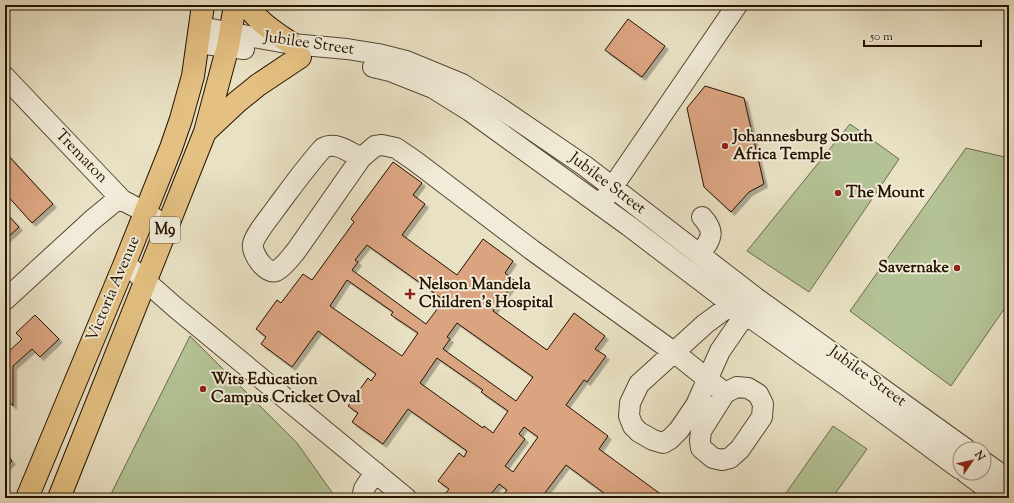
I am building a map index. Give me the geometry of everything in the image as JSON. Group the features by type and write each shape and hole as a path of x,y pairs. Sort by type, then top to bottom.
{"main road":[{"name":"Victoria Avenue","path":"27,498 126,262 171,148 193,76 203,5"},
{"name":"Victoria Avenue","path":"59,498 166,226 205,132 229,39 235,5"},
{"path":"205,132 296,50 266,26 247,5"}],"street":[{"path":"600,206 737,5"},
{"name":"Jubilee Street","path":"199,35 296,50 406,61 462,84 585,166 700,254 746,302 846,385 952,463"},
{"name":"Jubilee Street","path":"346,55 432,88 470,112 628,226 746,302 954,441"},
{"name":"Trematon","path":"5,77 122,200 145,212 166,226"},
{"path":"361,158 336,145 328,145 323,148 261,228 252,245 254,253 261,264 268,270 272,271 276,271 284,265 296,251 361,158 375,146 382,144 396,148 415,161 532,250 675,353 725,393"},
{"path":"5,300 91,220 114,202 122,200"},
{"path":"700,254 710,239 711,233 707,223 702,218"},
{"path":"126,262 176,308 406,498"},
{"path":"746,302 720,351 696,405 680,430 670,439 663,442 653,440 639,432 633,426 629,416 630,403 639,384 715,316 746,302"},
{"path":"992,468 1009,480"},
{"path":"362,498 364,489 375,472"},
{"path":"977,481 1000,498"}],"green space":[{"path":"850,124 899,159 809,292 747,251"},
{"path":"966,148 1009,158 1009,302 951,386 850,311"},
{"name":"Wits Education Campus Cricket Oval","path":"190,336 297,443 336,498 109,498"},
{"path":"833,426 867,449 832,498 787,498 784,496"}],"building":[{"path":"628,19 665,46 642,77 605,50"},
{"name":"Johannesburg South Africa Temple","path":"705,86 744,98 764,184 749,192 731,212 704,187 687,108"},
{"path":"5,152 53,204 32,223 5,193"},
{"path":"393,162 422,183 413,195 425,204 402,235 457,275 483,239 513,261 505,273 515,281 493,311 547,350 574,313 605,336 595,349 606,356 587,382 584,380 566,405 608,436 599,449 666,498 606,498 608,496 566,465 541,498 506,498 503,495 507,490 499,484 488,498 442,498 449,489 438,481 459,453 464,457 467,451 408,409 383,444 352,422 358,413 348,406 368,378 371,381 376,374 318,331 292,367 261,344 266,337 256,329 277,300 281,303 303,274 312,280 354,222 351,219","holes":["367,245 444,300 426,324 352,270 358,262 355,260","347,280 393,312 391,315 418,333 402,356 330,306","457,323 533,377 516,401 443,349 450,339 447,337","437,358 483,390 481,392 508,411 493,433 484,426 483,428 420,383","524,427 538,437 513,472 505,466 525,439 519,434"]},
{"path":"5,212 19,227 5,240"},
{"path":"35,315 59,339 40,357 32,349 13,366 13,406 5,397 5,355 22,339 16,333"},
{"path":"5,453 12,461 5,468"}],"place":[{"name":"Johannesburg South Africa Temple","path":"725,146"},
{"name":"The Mount","path":"838,193"},
{"name":"Savernake","path":"957,268"},
{"name":"Nelson Mandela Children's Hospital","path":"410,294"},
{"name":"Wits Education Campus Cricket Oval","path":"203,389"}]}
